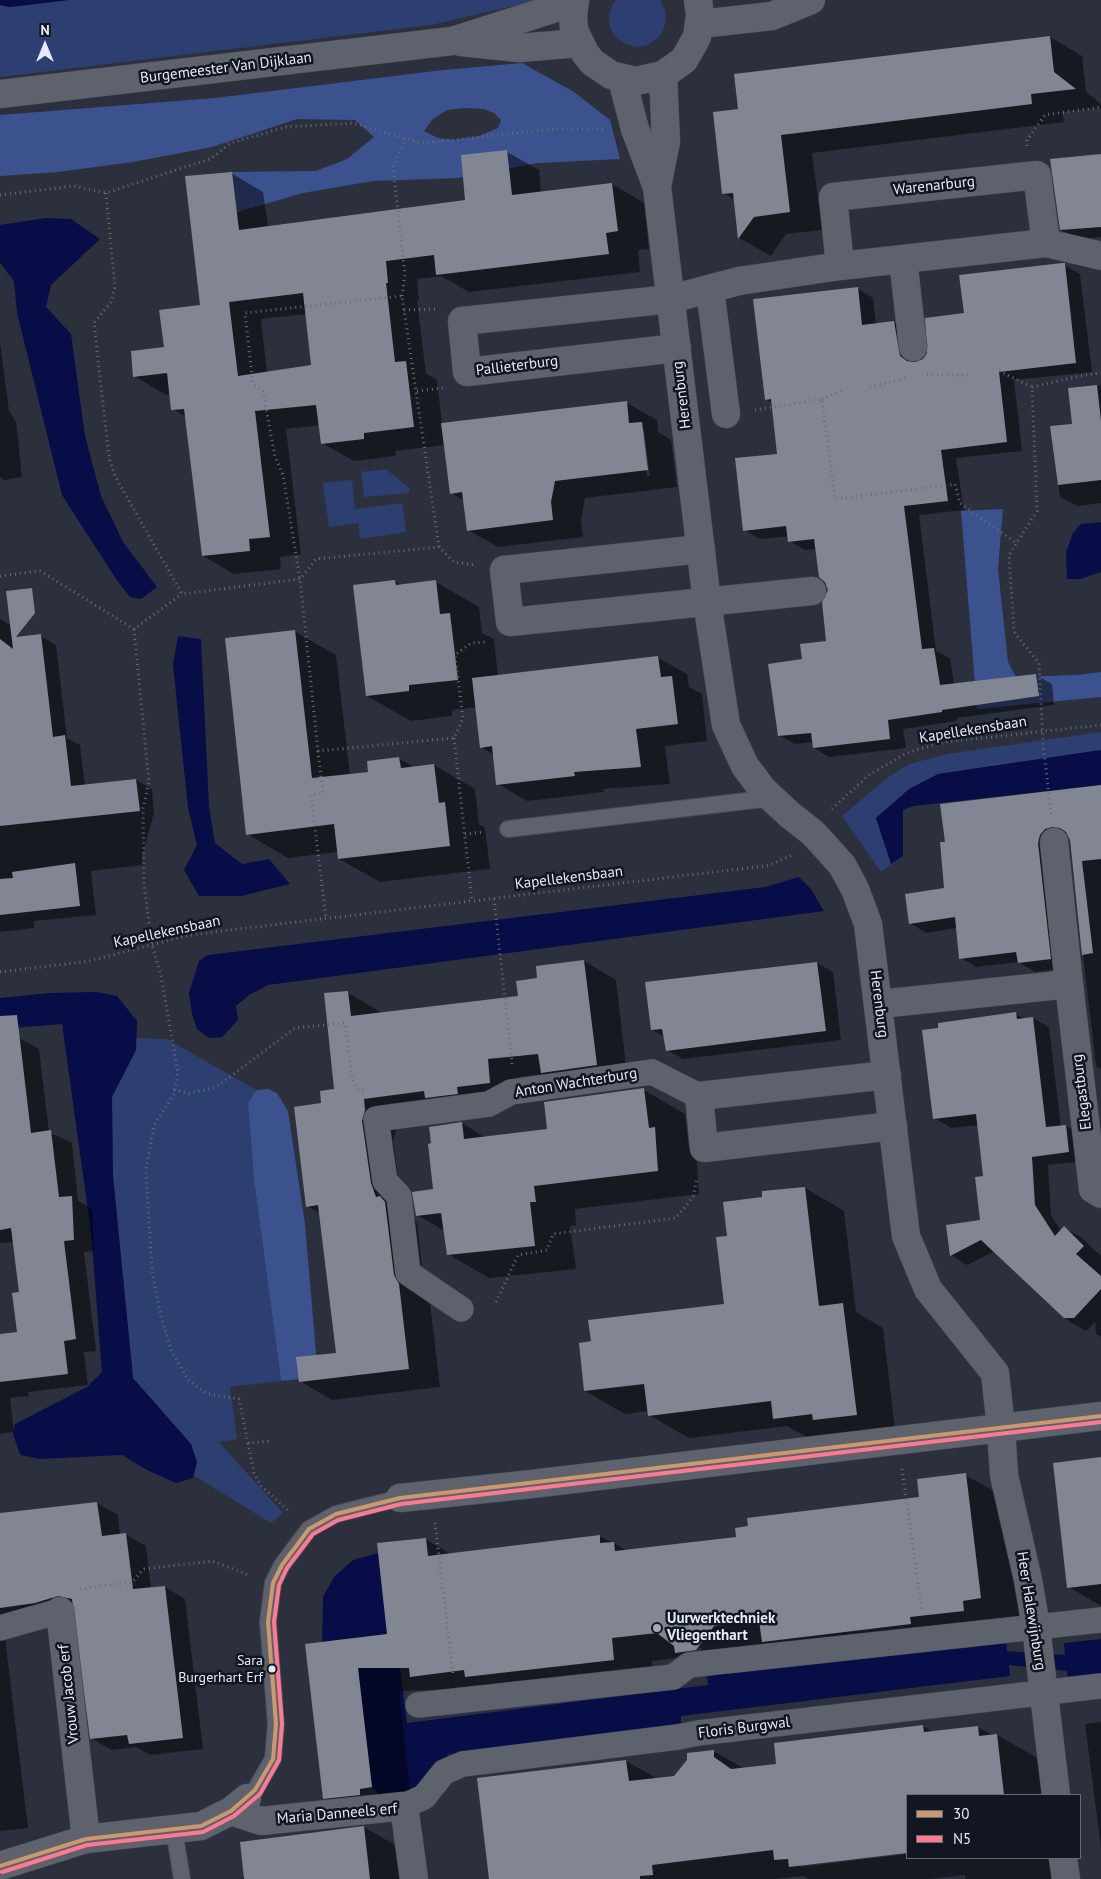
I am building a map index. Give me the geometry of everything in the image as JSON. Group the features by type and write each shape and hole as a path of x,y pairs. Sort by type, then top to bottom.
{"street":[{"path":"575,1 573,23 579,43 592,62 611,75 636,81 663,75 684,60 697,37 699,12 772,16 811,0"},
{"name":"Burgemeester Van Dijklaan","path":"0,94 452,41 575,1"},
{"name":"Burgemeester Van Dijklaan","path":"452,41 519,48 579,43"},
{"name":"Herenburg","path":"657,187 666,141 663,75"},
{"name":"Herenburg","path":"622,79 635,129 657,187 707,602 726,725 745,766 772,798 813,832 842,865 855,889 868,924 880,1004 906,1236 928,1290 995,1373 1001,1428"},
{"path":"1027,176 1037,175 1046,243"},
{"name":"Warenarburg","path":"840,266 833,196 1027,176"},
{"path":"671,299 739,281 840,266 1046,243 1101,256"},
{"path":"903,259 913,347"},
{"path":"710,289 726,414"},
{"name":"Pallieterburg","path":"671,299 462,322 467,372 677,348"},
{"path":"701,549 504,570 510,622 812,591"},
{"name":"Elegastburg","path":"1054,842 1093,1189 1101,1194"},
{"path":"880,1004 1069,984"},
{"name":"Anton Wachterburg","path":"376,1119 489,1104 511,1092 652,1072 699,1096"},
{"path":"888,1075 699,1096 704,1148 893,1126"},
{"path":"376,1119 385,1181 399,1196 408,1273 461,1309"},
{"path":"400,1498 1101,1416"},
{"name":"Heer Halewijnburg","path":"1001,1428 1004,1475 1028,1580 1037,1632 1056,1794"},
{"path":"0,1628 60,1611"},
{"name":"Vrouw Jacob erf","path":"60,1611 86,1839"},
{"path":"418,1705 673,1677 689,1666 1037,1632 1101,1620"},
{"name":"Floris Burgwal","path":"404,1806 424,1797 444,1772 463,1764 1042,1684 1101,1686"},
{"path":"0,1866 86,1839 201,1826 239,1805"},
{"name":"Maria Danneels erf","path":"239,1805 261,1821 404,1806 414,1879"},
{"path":"1063,1859 1066,1879"}],"lane":[{"path":"508,829 772,798"},
{"path":"239,1805 255,1790 273,1759 276,1724 268,1622 273,1583 282,1565 308,1529 336,1514 400,1498"},
{"path":"174,1830 182,1879"}],"path":[{"path":"1027,176 1027,140 1044,115 1101,107"},
{"path":"0,195 73,186 106,193 210,159 231,143 286,127 353,123 421,143 557,129 635,129"},
{"path":"405,139 393,167 405,275 402,296 439,547 454,562 504,570"},
{"path":"106,193 115,287 111,302 94,323 109,458 115,476 182,594"},
{"path":"326,918 311,795 324,793 300,579 283,475 275,457 263,391 253,384 245,313 402,296"},
{"path":"999,371 1032,387 1085,374 1101,373"},
{"path":"919,374 972,374"},
{"path":"1032,387 1037,511 1009,555 1014,632 1039,662 1043,743 1050,793"},
{"path":"726,414 822,399 842,391"},
{"path":"822,399 835,499 955,484 960,503 1016,544"},
{"path":"134,629 182,594 300,579 316,559 439,547"},
{"path":"0,576 40,571 134,629"},
{"path":"472,901 454,738 463,718 455,655 471,643 487,642 510,622"},
{"path":"134,629 149,782 143,808 144,884 152,945 161,976 178,1073 174,1090 154,1125 146,1169 152,1271 160,1313 171,1350 188,1380 208,1394 239,1399 254,1474 262,1486 308,1529"},
{"name":"Kapellekensbaan","path":"0,972 81,962 213,932 770,865 794,854 837,804 869,775 905,754 946,742 1101,725"},
{"path":"318,751 454,738"},
{"path":"494,898 512,1065 511,1092"},
{"path":"174,1090 189,1093 215,1088 295,1028 345,1023 352,1077 357,1090 370,1092 376,1119"},
{"path":"496,1302 518,1255 548,1250 553,1234 676,1218 693,1197 704,1148"},
{"path":"248,1443 272,1441"},
{"path":"903,1480 922,1615"},
{"path":"437,1535 452,1670"},
{"path":"60,1611 81,1588 132,1582 144,1569 212,1561 273,1583"}],"shaded area":[{"path":"0,0 69,0 10,7 0,5"},
{"path":"69,0 539,0 431,25 0,77 0,5 10,7"},
{"path":"616,0 660,0 665,10 666,21 663,31 657,39 647,45 636,47 625,44 616,37 610,28 609,16 612,5"},
{"path":"522,63 574,92 610,120 620,159 538,163 458,178 373,181 303,193 234,213 228,172 316,171 347,159 374,137 355,120 297,119 212,147 133,162 58,172 0,176 0,115 215,98 443,70","holes":["464,108 484,109 494,113 501,120 498,128 479,136 454,140 438,138 424,131 432,120 447,110"]},
{"path":"45,218 71,219 100,239 51,285 46,307 71,334 85,436 101,496 123,542 157,587 141,599 130,597 116,579 62,495 17,313 14,281 0,263 0,225"},
{"path":"386,469 409,488 409,493 364,497 361,472"},
{"path":"352,480 355,509 402,503 406,532 360,539 358,523 329,527 323,483"},
{"path":"1003,509 998,569 1008,662 1016,677 1077,675 1101,672 1101,697 977,709 961,511"},
{"path":"1101,522 1101,572 1080,579 1067,579 1066,552 1073,533 1081,524"},
{"path":"178,636 201,639 209,807 215,843 242,864 269,859 290,884 241,896 199,896 184,870 197,845 188,808 173,664"},
{"path":"1101,732 1101,750 938,774 876,818 891,864 881,872 842,816 887,778 909,764 947,754"},
{"path":"1101,750 1101,785 913,806 903,810 903,856 891,864 876,818 909,789 938,774"},
{"path":"799,877 811,889 824,911 268,985 249,995 236,1006 238,1020 222,1037 209,1038 197,1029 192,1014 189,993 199,961 208,955 765,887"},
{"path":"96,992 117,996 137,1021 136,1050 112,1097 113,1176 133,1378 191,1444 197,1462 193,1478 176,1483 147,1470 122,1455 40,1459 20,1455 13,1434 15,1424 87,1387 102,1372 91,1232 62,1024 0,1029 0,998 49,993"},
{"path":"136,1038 167,1039 256,1090 248,1103 254,1180 281,1381 230,1387 237,1439 219,1442 283,1513 271,1523 193,1475 197,1462 191,1444 133,1379 113,1176 112,1096 136,1050"},
{"path":"268,1089 277,1093 288,1111 305,1224 318,1377 281,1381 254,1180 248,1103 256,1090"},
{"path":"378,1553 391,1668 400,1668 407,1723 708,1685 707,1676 1006,1641 1007,1651 1065,1655 1064,1643 1101,1639 1101,1676 1068,1680 1067,1671 1009,1665 1010,1676 681,1716 681,1726 449,1754 417,1791 380,1796 372,1787 354,1638 322,1642 323,1597 334,1577 353,1560"}],"building":[{"path":"1050,36 1054,72 1076,89 1031,94 1032,104 781,135 790,212 754,217 738,239 733,193 722,194 713,112 738,109 734,74"},
{"path":"507,150 512,195 612,183 618,231 606,233 609,254 436,275 434,255 386,261 388,283 386,283 395,362 406,361 414,427 364,433 364,439 321,444 316,405 255,411 270,537 249,539 250,551 202,556 184,409 171,410 167,373 133,377 131,351 164,347 159,310 200,305 185,176 232,172 239,230 465,200 461,155","holes":["303,293 311,365 238,376 229,302"]},
{"path":"1101,154 1101,227 1060,230 1050,159"},
{"path":"1065,263 1076,363 999,372 1007,442 941,450 948,501 904,506 922,649 934,648 940,685 1036,674 1039,696 888,720 890,739 813,748 811,733 778,736 768,664 802,659 800,644 826,641 822,602 828,590 825,582 819,577 814,539 788,542 786,526 743,531 735,458 777,454 771,399 765,400 753,299 858,287 862,325 894,321 900,356 907,361 915,362 923,359 927,353 925,318 964,313 959,275"},
{"path":"1097,385 1101,421 1101,480 1058,485 1050,426 1072,424 1068,388"},
{"path":"627,401 629,423 642,422 648,470 555,481 551,502 553,520 467,531 462,492 450,494 441,423"},
{"path":"395,580 396,585 436,580 440,614 450,613 458,680 409,685 409,691 366,696 353,585"},
{"path":"32,588 35,613 16,637 41,634 53,737 65,735 71,786 136,779 140,811 0,826 0,639 13,649 6,591"},
{"path":"295,630 312,778 368,772 367,761 399,757 401,768 434,764 439,803 445,802 450,846 338,859 334,824 246,835 225,638"},
{"path":"658,656 661,677 672,676 678,724 636,729 641,767 574,772 575,776 496,785 492,746 480,748 472,678"},
{"path":"1101,785 1101,859 1082,861 1093,953 1082,955 1070,840 1066,832 1060,828 1052,827 1045,829 1040,835 1038,843 1051,959 1018,963 1016,952 959,959 955,917 909,924 905,894 944,888 940,842 945,842 940,804"},
{"path":"75,863 80,906 0,915 0,879 13,878 12,872"},
{"path":"584,960 597,1065 541,1073 538,1054 488,1059 490,1083 457,1087 458,1094 425,1098 424,1091 364,1099 365,1110 362,1121 371,1183 376,1197 380,1196 385,1202 394,1275 399,1284 409,1369 299,1382 296,1357 336,1353 318,1205 306,1207 294,1107 321,1103 320,1091 334,1089 324,993 348,991 351,1016 518,996 516,981 537,978 536,966"},
{"path":"817,962 826,1031 666,1051 662,1029 651,1030 645,982"},
{"path":"1016,1012 1017,1019 1033,1017 1046,1127 1066,1125 1069,1152 1032,1157 1035,1205 1055,1236 1064,1226 1084,1246 1076,1254 1101,1276 1101,1289 1074,1318 1064,1318 981,1240 950,1256 946,1225 980,1220 975,1177 983,1176 976,1114 933,1119 922,1030 938,1028 938,1023"},
{"path":"17,1015 31,1133 51,1130 59,1197 72,1196 74,1240 64,1241 76,1339 64,1341 68,1374 0,1382 0,1334 17,1332 12,1293 19,1292 11,1228 0,1230 0,1016"},
{"path":"644,1088 649,1128 655,1127 658,1171 534,1186 536,1202 530,1202 535,1246 447,1255 441,1213 416,1216 412,1192 433,1189 428,1144 431,1143 429,1127 462,1122 464,1139 547,1129 544,1102"},
{"path":"805,1187 819,1306 843,1303 857,1415 813,1420 812,1414 773,1419 771,1401 648,1416 644,1384 584,1391 579,1343 591,1341 588,1320 724,1304 716,1237 727,1236 723,1202 762,1197 762,1191"},
{"path":"1101,1457 1101,1584 1067,1588 1053,1463"},
{"path":"966,1473 981,1598 963,1601 964,1611 910,1617 911,1624 762,1642 759,1621 714,1626 696,1650 675,1653 674,1646 657,1633 612,1638 614,1660 465,1677 464,1670 410,1677 409,1668 358,1668 372,1787 360,1789 360,1795 323,1799 305,1644 387,1634 377,1543 426,1538 428,1556 600,1535 600,1543 614,1542 615,1551 736,1537 735,1528 748,1526 747,1518 919,1497 917,1479"},
{"path":"97,1502 102,1536 126,1533 133,1589 165,1586 183,1738 129,1744 127,1735 90,1739 72,1599 58,1596 35,1603 0,1608 0,1513"},
{"path":"923,1725 924,1732 978,1726 979,1736 997,1734 1004,1794 906,1794 906,1853 789,1867 788,1859 774,1860 773,1850 652,1865 653,1875 640,1876 640,1879 489,1879 477,1778 626,1760 629,1781 674,1776 687,1760 687,1753 714,1750 714,1757 731,1769 776,1764 774,1743"},
{"path":"364,1826 370,1879 244,1879 240,1842"}],"transit line":[{"name":"30","path":"0,1866 86,1839 201,1826 231,1811 255,1790 273,1759 276,1724 268,1622 273,1583 282,1565 309,1529 336,1514 400,1498 1101,1416"},
{"name":"N5","path":"2,1872 87,1845 203,1832 234,1816 260,1794 279,1760 282,1724 274,1622 279,1585 287,1568 313,1534 338,1520 401,1504 1101,1422"}],"place":[{"name":"Uurwerktechniek Vliegenthart","path":"657,1628"},
{"name":"Sara Burgerhart Erf","path":"272,1669"}]}
